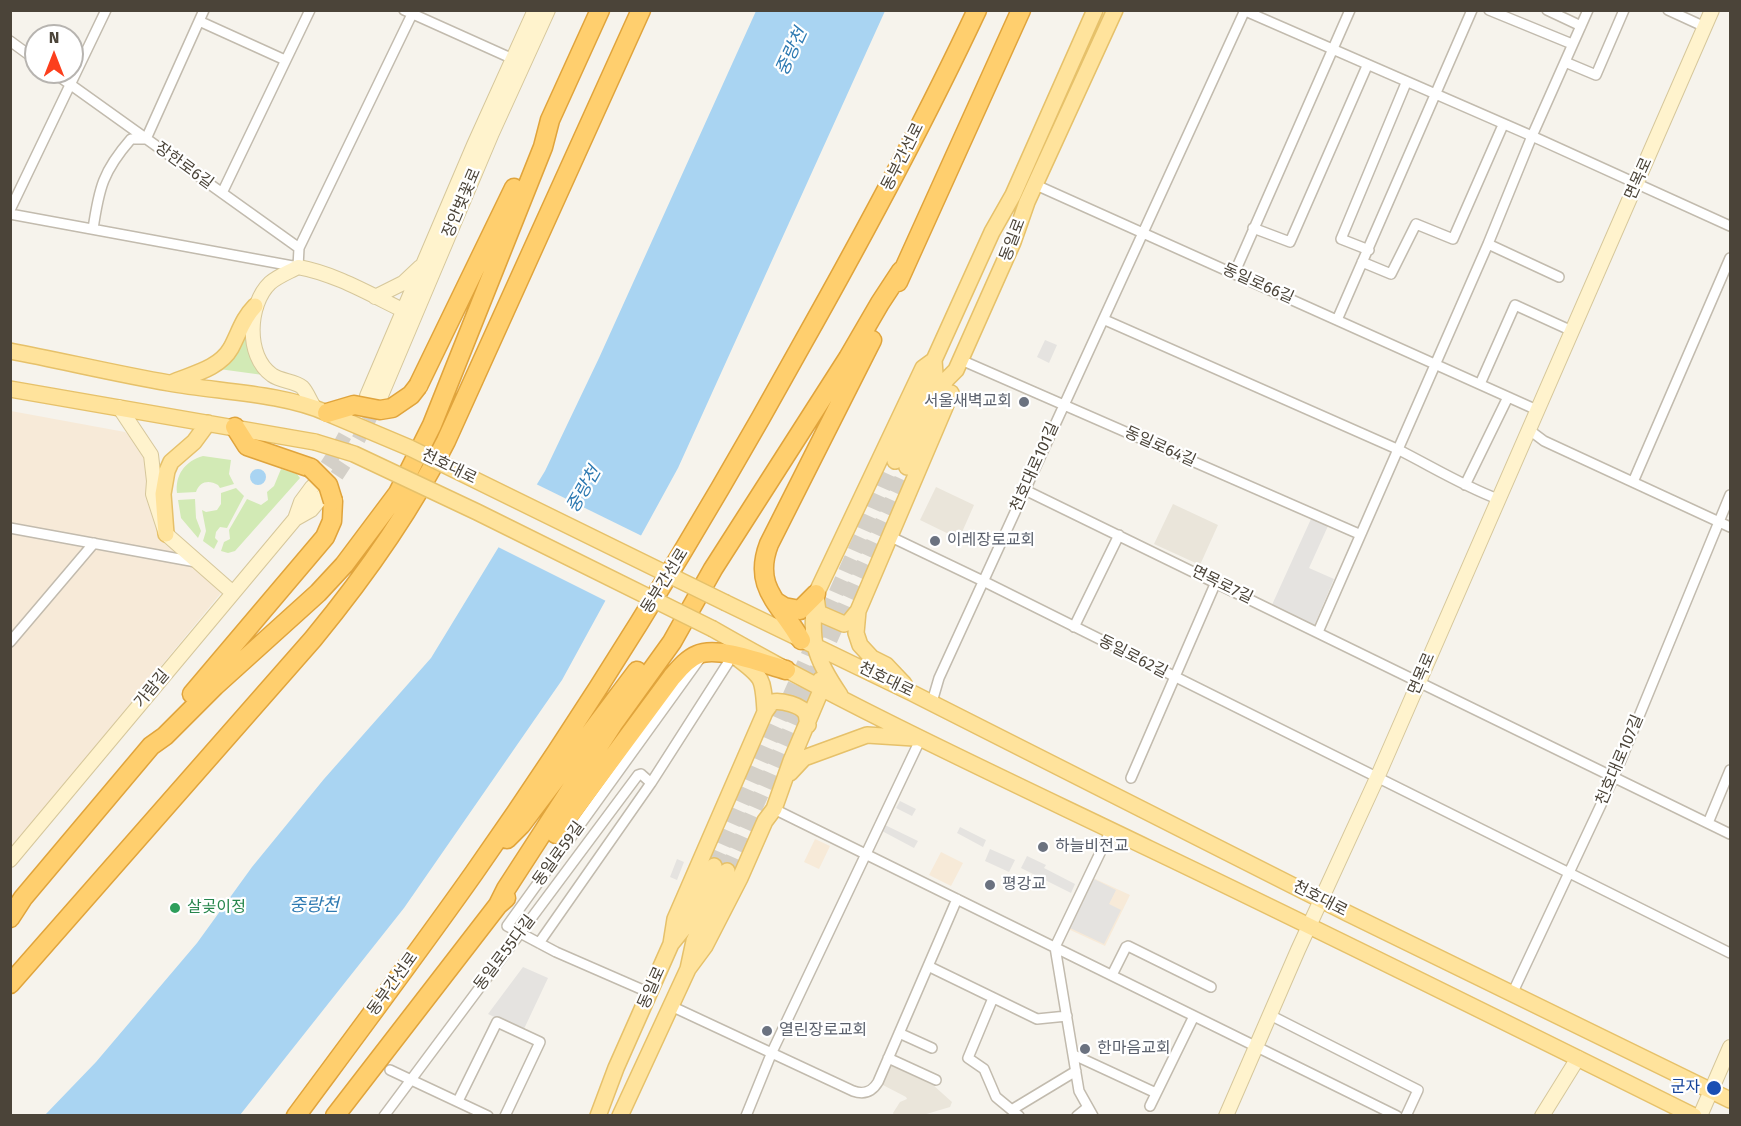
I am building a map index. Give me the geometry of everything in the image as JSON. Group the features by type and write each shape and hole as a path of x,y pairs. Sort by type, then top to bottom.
{"highway":[{"path":"321,410 354,405 380,410 392,408 403,402 418,386 550,120 600,10"},
{"path":"10,984 313,639 352,590 406,513 446,441 641,10"},
{"name":"동부간선로","path":"296,1116 474,872 582,711 689,544 827,300 910,145 977,10"},
{"path":"808,643 766,587 763,559 888,307 901,271 1021,10"},
{"path":"151,746 165,736 215,686 318,593 351,555 398,492 432,425 543,147 550,120"},
{"path":"498,905 506,889 613,724 672,642 713,569 901,271"},
{"path":"10,918 17,903 325,537 332,521 322,495 328,485 311,468 247,446 235,427"},
{"path":"776,602 784,607 800,610 816,594"},
{"path":"474,872 521,825 628,680 668,638 697,598"},
{"path":"335,1116 498,905 513,891 672,677 690,659 703,653 733,655 786,670"}],"main road":[{"name":"동일로","path":"1095,10 1013,195 992,232 933,360 935,374 901,464 946,380 959,365 1036,184 1115,10"},
{"path":"169,383 218,363 230,351 247,315 255,306"},
{"name":"천호대로","path":"10,351 169,383 269,398 321,410 410,448 932,702 1322,900 1731,1100"},
{"path":"688,969 705,946 740,878 765,821 774,809 791,761 822,688 808,643 816,594 923,368 933,360"},
{"path":"816,594 818,611 844,624 849,622 858,611 955,384 959,365"},
{"name":"천호대로","path":"10,389 315,442 354,454 713,629 786,670 921,738 1310,926 1694,1116"},
{"path":"166,534 163,494 167,471 171,462 194,442 208,423"},
{"path":"858,611 856,633 860,645 872,658 885,665 912,693"},
{"path":"713,629 733,655 760,677 763,683 765,712"},
{"path":"808,643 842,698"},
{"path":"671,944 675,919 765,712 772,702 781,701 803,711 808,725"},
{"path":"786,778 804,758 867,735 921,738"},
{"name":"동일로","path":"598,1116 616,1068 671,944 688,923 720,868 694,941 688,969 620,1116"}],"street":[{"path":"106,10 10,212 326,274 409,314"},
{"path":"93,229 99,190 108,171 131,138 146,139 204,10"},
{"path":"222,193 310,10"},
{"name":"장안벚꽃로","path":"409,314 425,262 474,145 535,10"},
{"name":"장안벚꽃로","path":"373,397 548,10"},
{"path":"1234,274 1350,10"},
{"path":"1337,320 1472,10"},
{"path":"1489,10 1572,44"},
{"path":"1547,10 1581,26"},
{"path":"1318,632 1588,10"},
{"path":"1565,62 1596,75 1624,10"},
{"path":"1668,10 1705,27"},
{"name":"면목로","path":"1226,1116 1377,778 1712,10"},
{"path":"1244,11 1532,136 1731,226"},
{"name":"천호대로101길","path":"932,702 939,678 1064,404 1105,320 1244,11"},
{"path":"298,267 299,248 410,12 513,59"},
{"path":"200,21 285,60"},
{"path":"10,41 24,51"},
{"path":"1253,228 1290,242 1367,66"},
{"path":"1369,250 1341,239 1406,83"},
{"name":"장한로6길","path":"71,85 299,248"},
{"path":"1362,262 1391,274 1416,224 1454,239 1503,125"},
{"name":"동일로66길","path":"1036,184 1537,410"},
{"path":"1488,244 1559,277"},
{"path":"1633,482 1731,258"},
{"path":"375,297 402,283 425,262"},
{"path":"298,267 270,283 255,306 253,339 256,353 272,375 302,386 321,410"},
{"path":"1480,384 1515,305 1572,331"},
{"path":"1105,320 1397,449 1465,485 1498,499"},
{"name":"동일로64길","path":"959,365 1064,404 1359,534"},
{"path":"1465,485 1508,397"},
{"path":"119,407 151,455 153,494 166,534 233,593"},
{"path":"1528,429 1544,441 1731,527"},
{"name":"면목로7길","path":"1025,490 1731,834"},
{"name":"가람길","path":"10,860 295,519 311,510 322,495"},
{"name":"천호대로107길","path":"1512,994 1614,777 1731,495"},
{"path":"10,528 196,562"},
{"path":"1074,627 1119,535"},
{"name":"동일로62길","path":"889,536 1731,953"},
{"path":"10,642 94,543"},
{"path":"1131,778 1216,582"},
{"name":"동일로59길","path":"520,934 507,926 645,737 703,653"},
{"path":"539,943 651,783 733,655"},
{"path":"746,1116 772,1052 921,738"},
{"path":"1708,823 1731,770"},
{"name":"동일로55다길","path":"384,1116 638,775 641,774 651,783"},
{"path":"774,809 1257,1046 1390,1114"},
{"path":"1077,1116 1091,1112 1080,1094 1055,947 1111,830"},
{"path":"671,1006 859,1093 866,1093 874,1089 957,899"},
{"path":"520,934 650,993"},
{"path":"1112,975 1128,946 1211,987"},
{"path":"928,966 1039,1020 1067,1016"},
{"path":"993,998 968,1058 984,1069 996,1097 1016,1112 1076,1071"},
{"path":"1270,1015 1418,1090 1406,1116"},
{"path":"1150,1106 1194,1016"},
{"path":"460,1116 462,1103 496,1022 540,1042 505,1116"},
{"path":"899,1033 932,1048"},
{"path":"1700,1116 1731,1047"},
{"path":"1074,1055 1156,1093"},
{"path":"888,1058 936,1080"},
{"path":"1542,1116 1578,1058"},
{"path":"390,1070 488,1116"}],"shaded area":[{"path":"1045,340 1057,345 1049,363 1037,357"},
{"path":"11,411 125,432 151,455 166,534 226,587 11,849"},
{"path":"936,487 974,505 959,539 920,520"},
{"path":"1173,504 1218,525 1200,565 1154,544"},
{"path":"1311,519 1328,526 1309,568 1334,579 1314,626 1271,607"},
{"path":"900,801 916,809 912,816 896,808"},
{"path":"885,825 918,841 914,848 882,831"},
{"path":"960,827 986,840 983,847 957,833"},
{"path":"815,839 830,846 819,869 804,862"},
{"path":"990,849 1015,860 1009,872 985,861"},
{"path":"941,852 963,863 951,886 929,875"},
{"path":"1027,856 1075,884 1071,893 1021,868"},
{"path":"677,859 684,862 677,880 670,877"},
{"path":"1091,877 1130,895 1105,946 1066,928"},
{"path":"1094,879 1116,890 1109,904 1121,910 1104,944 1070,928"},
{"path":"523,967 548,978 523,1031 488,1014"},
{"path":"890,1065 933,1085 952,1102 950,1107 923,1115 894,1115 900,1102 907,1099 881,1084"}],"green space":[{"path":"246,329 263,375 219,369"},
{"path":"203,456 231,460 229,474 234,484 220,488 215,483 205,482 196,492 177,493 182,470 191,461"},
{"path":"281,469 297,474 300,478 235,551 228,553 221,551 224,542 230,539 229,530 247,499 261,505 268,500 267,492 274,486"},
{"path":"236,488 244,496 227,528 220,527 216,532 215,538 218,541 214,549 203,541 206,531 202,510 206,512 217,510 221,504 221,493"},
{"path":"195,499 196,518 201,531 198,538 181,518 178,500"}],"water":[{"name":"중랑천","path":"756,11 885,11 678,468 562,680 404,908 240,1115 44,1116 96,1062 197,943 252,867 324,779 431,658 545,471 599,358"},
{"path":"258,469 266,477 258,485 250,477"}],"pier":[{"path":"534,483 644,537 608,602 496,546"}],"tunnel":[{"path":"315,483 337,450 365,399"},
{"path":"325,493 349,457 379,401"},
{"path":"714,866 895,461"},
{"path":"727,871 907,467"}],"place":[{"name":"서울새벽교회","path":"1024,402"},
{"name":"이레장로교회","path":"935,541"},
{"name":"하늘비전교","path":"1043,847"},
{"name":"평강교","path":"990,885"},
{"name":"살곶이정","path":"175,908"},
{"name":"열린장로교회","path":"767,1031"},
{"name":"한마음교회","path":"1085,1049"},
{"name":"군자","path":"1714,1088"}]}
